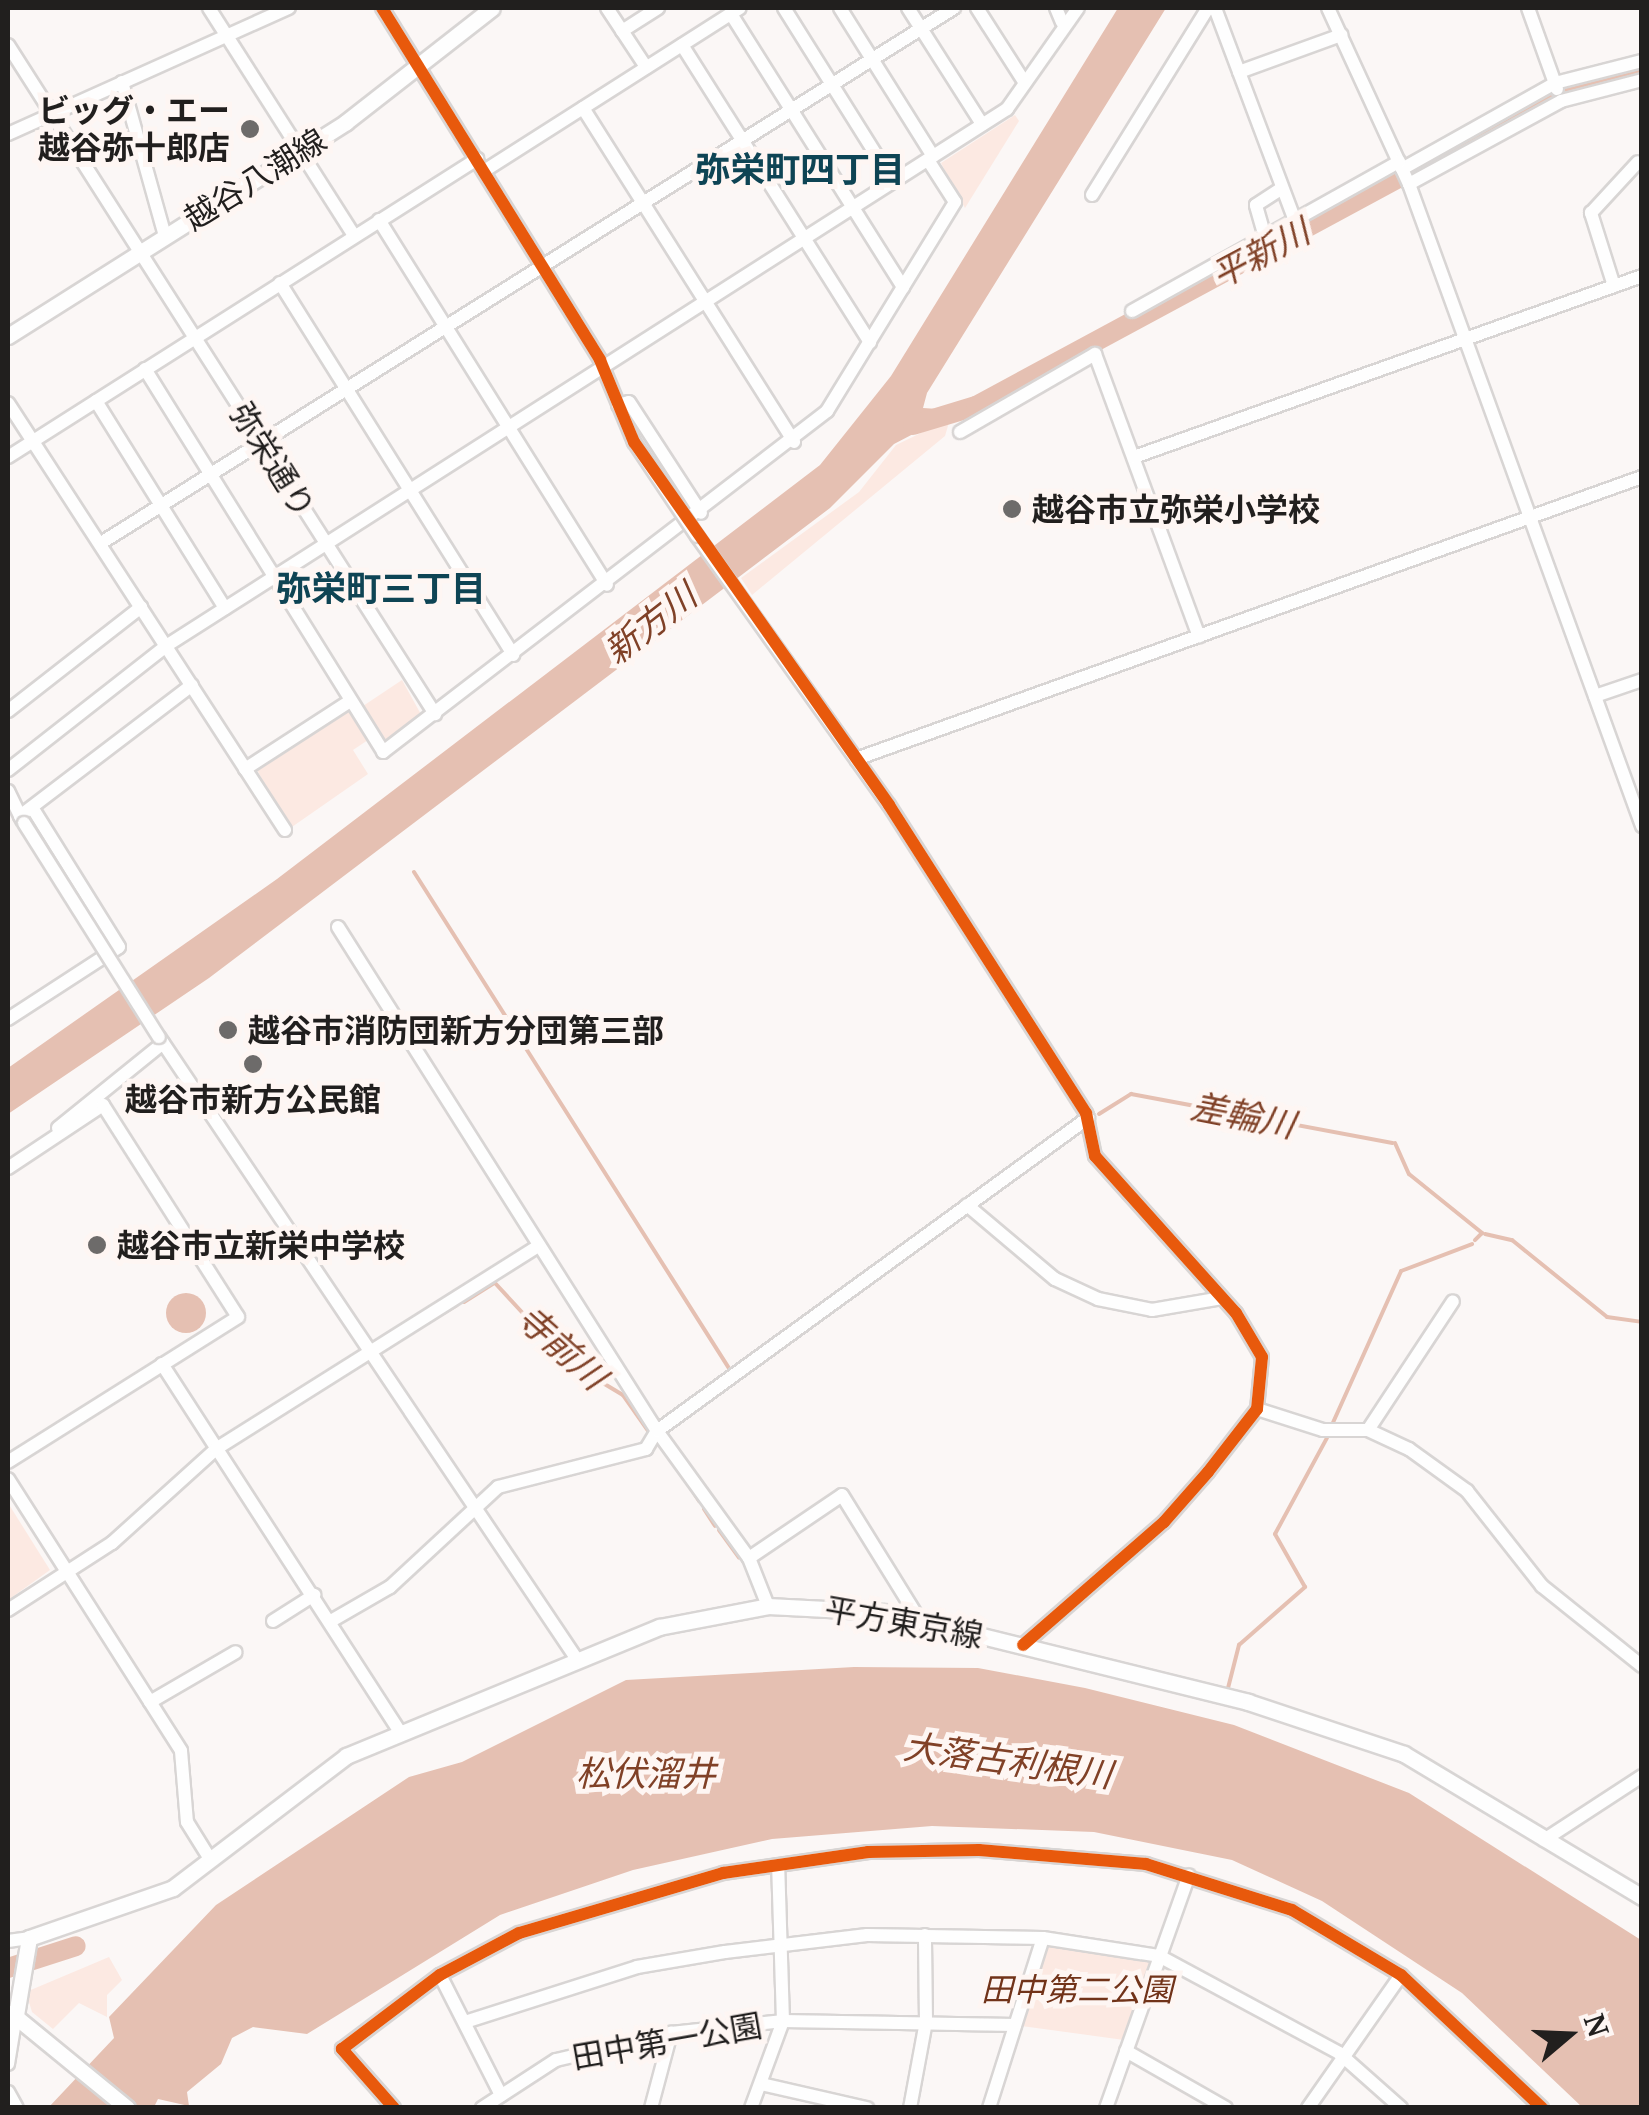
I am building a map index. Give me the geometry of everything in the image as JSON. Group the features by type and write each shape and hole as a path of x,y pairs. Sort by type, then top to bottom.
{"main road":[{"name":"越谷八潮線","path":"8,336 300,152 420,70 492,8"},
{"name":"平方東京線","path":"29,1938 166,1891 325,1768 399,1731 576,1658 684,1620 768,1606 920,1621 1024,1645 1404,1754 1642,1898"},
{"path":"29,1938 12,2013 127,2108"}],"street":[{"path":"209,8 354,236"},
{"path":"8,134 289,8"},
{"path":"382,8 604,368 634,442 856,760 1088,1118 1095,1156 1222,1298 1262,1357 1258,1409 1164,1522 1024,1645"},
{"path":"608,8 646,67"},
{"path":"622,30 658,8"},
{"path":"784,8 894,182"},
{"path":"145,370 383,752 794,442 827,411 870,342 955,202 840,8"},
{"path":"908,8 982,124"},
{"path":"101,543 954,8"},
{"path":"977,8 1025,83"},
{"path":"1056,8 1062,22"},
{"path":"435,714 326,545 982,124 1025,83 1062,22 1078,8"},
{"path":"1211,8 1295,221"},
{"path":"1092,194 1211,8"},
{"path":"1328,8 1409,184 1642,826"},
{"path":"1528,8 1561,101"},
{"path":"8,457 379,220 583,108 736,10 791,110 902,287"},
{"path":"1239,72 1341,35"},
{"name":"弥栄通り","path":"8,45 326,545 166,646 8,770"},
{"path":"682,45 870,342"},
{"path":"1132,311 1554,84 1642,60"},
{"path":"1409,184 1561,101 1642,80"},
{"path":"122,82 165,236"},
{"path":"583,108 794,442"},
{"path":"1614,286 1591,214 1638,162"},
{"path":"1265,237 1256,205 1282,188"},
{"path":"379,220 606,585"},
{"path":"1134,457 1642,276"},
{"path":"280,283 514,654"},
{"path":"960,432 1095,354 1199,636"},
{"path":"96,401 225,608"},
{"path":"8,402 284,830"},
{"path":"618,405 629,402 702,513"},
{"path":"856,760 1642,477"},
{"path":"8,711 141,607"},
{"path":"1594,696 1642,680"},
{"path":"26,816 192,686"},
{"path":"245,769 350,701"},
{"path":"8,791 119,947 8,1016"},
{"path":"26,816 161,1040 476,1500 576,1658"},
{"path":"338,927 657,1430 750,1558 768,1606"},
{"path":"50,1140 120,1068 161,1040"},
{"path":"8,1168 104,1105 238,1317 8,1462"},
{"path":"331,1621 390,1587 476,1500 646,1449 657,1430 1088,1118"},
{"path":"967,1205 1055,1279 1098,1299 1152,1310 1222,1298"},
{"path":"8,1610 68,1572 216,1449 538,1246"},
{"path":"1368,1430 1453,1302"},
{"path":"162,1364 399,1731"},
{"path":"1258,1409 1323,1430 1368,1430 1467,1491 1542,1586 1642,1666"},
{"path":"8,1478 181,1751 187,1822 210,1858"},
{"path":"750,1558 842,1495 920,1621"},
{"path":"273,1621 314,1595"},
{"path":"150,1702 236,1652"},
{"path":"1544,1840 1642,1776"},
{"path":"385,2104 342,2049 440,1975 578,1909 778,1865 979,1850 1189,1875 1292,1910 1401,1975 1542,2108"},
{"path":"751,2108 783,2021 778,1865"},
{"path":"1106,2108 1189,1875"},
{"path":"910,2108 926,2022 925,1934"},
{"path":"465,2022 637,1967 781,1947 925,1934 1043,1938 1159,1956 1338,2053 1400,2108"},
{"path":"8,1941 29,1938"},
{"path":"989,2108 1043,1938"},
{"path":"440,1975 465,2022 493,2103"},
{"path":"1308,2108 1338,2053 1401,1975"},
{"path":"8,2064 12,2013"},
{"name":"田中第一公園","path":"493,2103 556,2060 671,2033 783,2021 1014,2024"},
{"path":"651,2108 671,2033"},
{"path":"1126,2051 1226,2108"},
{"path":"761,2084 867,2108"},
{"path":"8,2092 17,2108"}],"green space":[{"path":"1015,115 1019,121 965,208 941,163"},
{"path":"950,419 945,436 752,595 741,578 859,492 896,445"},
{"path":"402,680 423,718 382,743 360,708"},
{"path":"349,710 368,740 353,750 368,774 289,829 256,768"},
{"path":"8,1503 50,1570 8,1600"},
{"name":"田中第二公園","path":"1043,1938 1159,1956 1124,2040 1015,2025"},
{"path":"109,1957 122,1980 107,1995 107,2017 79,2003 53,2029 32,2012 26,1992"}],"water":[{"name":"新方川","path":"1118,8 1166,8 927,393 923,408 938,409 940,420 894,444 830,508 209,978 8,1114 8,1068 277,879 820,465 891,376"},
{"path":"186,1293 200,1299 206,1313 200,1327 186,1333 172,1327 166,1313 172,1299"},
{"name":"松伏溜井","path":"854,1667 978,1668 1085,1688 1234,1725 1409,1793 1641,1940 1641,2107 1582,2107 1462,1993 1322,1901 1232,1860 1094,1832 932,1826 772,1839 633,1870 500,1915 307,2034 253,2027 232,2038 221,2064 187,2092 189,2106 158,2099 154,2107 48,2108 114,2038 109,2017 216,1905 409,1777 462,1762 626,1680"}],"waterway":[{"name":"平新川","path":"913,425 976,406 1545,99 1642,69"},
{"path":"414,872 732,1373"},
{"name":"差輪川","path":"1099,1114 1131,1094 1392,1143"},
{"name":"差輪川","path":"1395,1143 1409,1174 1482,1233 1475,1240"},
{"path":"1485,1234 1512,1240 1607,1317 1642,1322"},
{"name":"差輪川","path":"1331,1427 1401,1271 1472,1244"},
{"name":"寺前川","path":"464,1302 495,1283 568,1362 623,1395 651,1435"},
{"name":"寺前川","path":"432,1320 457,1305"},
{"name":"差輪川","path":"1227,1692 1239,1645 1305,1587 1275,1534 1327,1438"},
{"name":"寺前川","path":"690,1487 699,1501"},
{"name":"寺前川","path":"704,1509 715,1526"},
{"name":"寺前川","path":"719,1530 739,1558"},
{"path":"8,1968 76,1946"}],"cycle path":[{"path":"382,8 600,360 634,442 889,805 1086,1113 1095,1156 1236,1313 1262,1357 1257,1409 1208,1472 1164,1522 1023,1645"},
{"path":"394,2108 342,2049 440,1975 519,1933 723,1873 868,1852 979,1850 1146,1864 1292,1910 1401,1975 1542,2108"}],"place":[{"name":"ビッグ・エー 越谷弥十郎店","path":"250,129"},
{"name":"越谷市立弥栄小学校","path":"1012,509"},
{"name":"越谷市消防団新方分団第三部","path":"228,1030"},
{"name":"越谷市新方公民館","path":"253,1064"},
{"name":"越谷市立新栄中学校","path":"97,1245"}],"district":[{"name":"弥栄町四丁目","path":"800,169"},
{"name":"弥栄町三丁目","path":"381,588"}],"water label":[{"name":"大落古利根川","path":"1008,1760"}]}
